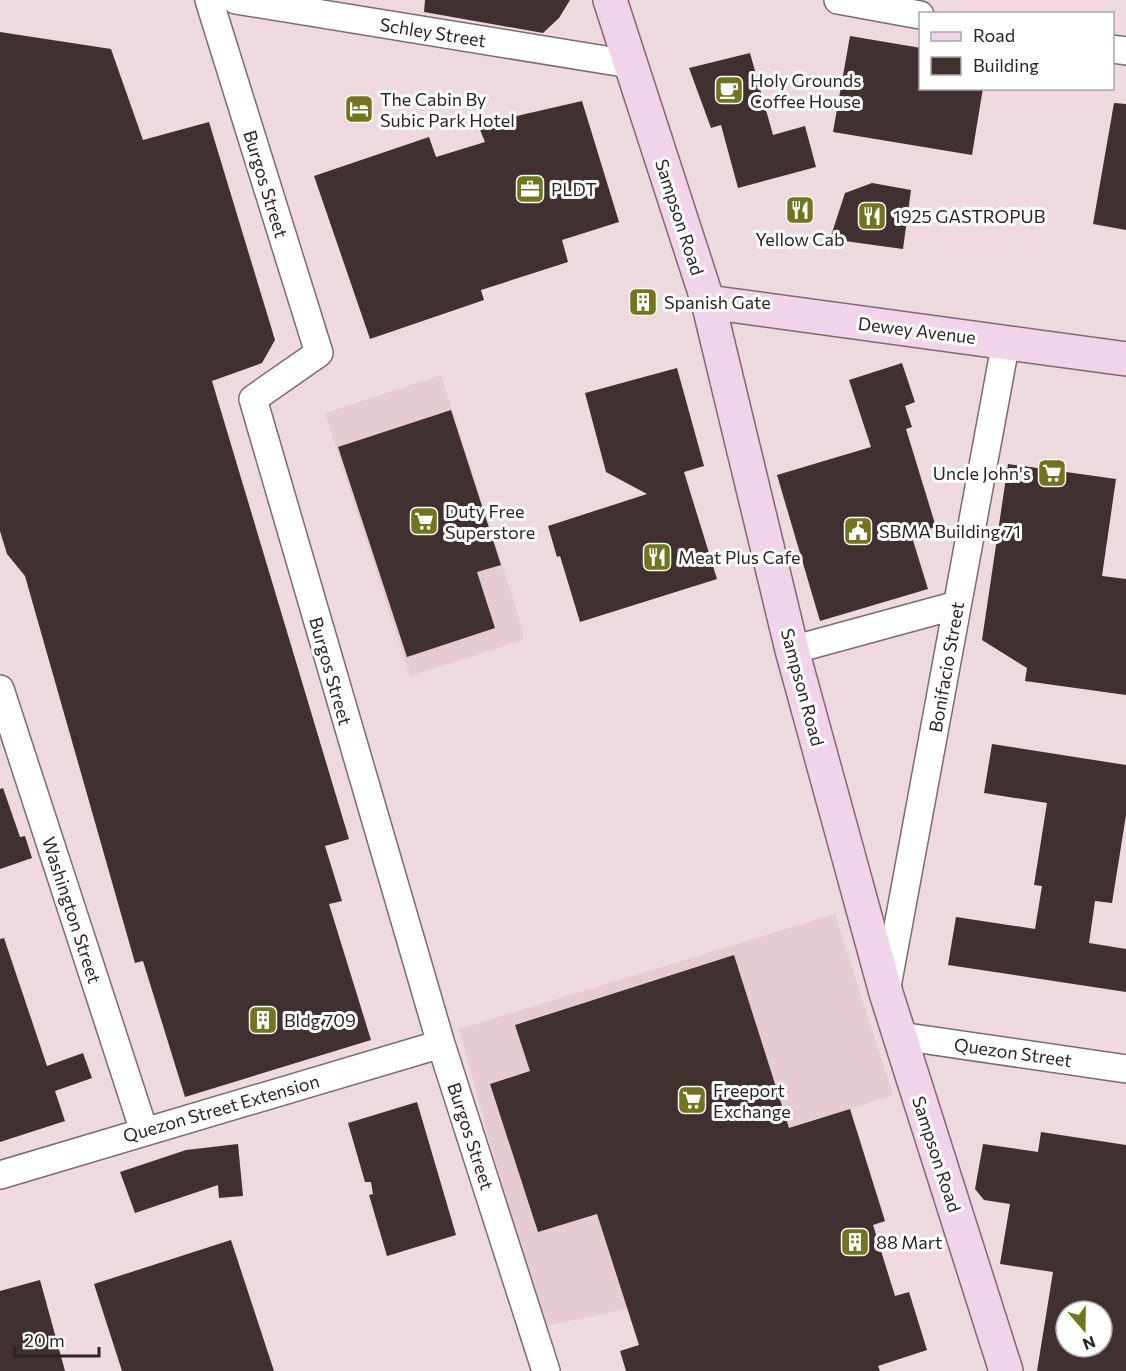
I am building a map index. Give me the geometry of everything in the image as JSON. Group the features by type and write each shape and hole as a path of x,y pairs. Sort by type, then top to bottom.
{"main road":[{"name":"Sampson Road","path":"610,0 708,302 792,650 886,993 1006,1371"},
{"name":"Dewey Avenue","path":"708,302 1126,359"}],"street":[{"name":"Burgos Street","path":"209,0 319,353 253,399 441,1044 546,1371"},
{"name":"Schley Street","path":"236,0 630,64"},
{"path":"838,0 919,15"},
{"name":"Bonifacio Street","path":"886,993 1006,341"},
{"path":"792,650 957,605"},
{"name":"Washington Street","path":"0,689 144,1131"},
{"name":"Quezon Street","path":"900,1035 1126,1068"},
{"name":"Quezon Street Extension","path":"0,1174 441,1044"}],"shaded area":[{"name":"Duty Free Superstore","path":"441,375 523,630 523,640 410,676 325,413"},
{"name":"Freeport Exchange","path":"835,914 893,1095 789,1128 797,1153 627,1309 540,1327 459,1029"}],"building":[{"path":"425,0 570,0 559,18 543,33 424,12"},
{"path":"0,32 111,49 143,140 209,122 275,340 262,363 212,381 349,839 325,846 342,901 329,904 371,1040 185,1097 143,961 135,963 25,576 7,554 0,531"},
{"path":"850,36 919,48 919,90 983,90 972,155 833,132"},
{"path":"750,53 773,135 805,126 816,167 738,188 721,125 711,128 689,68"},
{"path":"582,101 619,222 562,240 568,262 481,290 484,300 370,339 314,176 429,137 436,157 485,142 478,125"},
{"path":"1114,103 1126,104 1126,230 1093,224"},
{"name":"1925 GASTROPUB","path":"872,183 911,190 903,249 830,239 845,193"},
{"name":"SBMA Building 71","path":"902,363 915,402 905,406 912,427 906,429 936,527 911,534 928,589 820,621 777,475 871,447 849,380"},
{"path":"677,368 704,466 684,472 717,579 580,622 560,556 557,557 548,526 647,494 606,472 585,393"},
{"name":"Duty Free Superstore","path":"451,410 501,565 477,572 495,628 407,657 338,447"},
{"path":"1008,464 1116,479 1102,576 1126,579 1126,695 1025,681 1027,668 982,640"},
{"path":"992,744 1126,765 1126,815 1112,903 1095,901 1089,943 1126,949 1126,992 948,965 956,917 1035,929 1042,886 1034,885 1047,803 984,793"},
{"path":"3,788 20,837 25,836 32,858 0,869 0,789"},
{"path":"4,938 47,1066 83,1053 92,1078 55,1091 65,1121 0,1142 0,939"},
{"name":"Freeport Exchange","path":"734,955 789,1128 850,1109 885,1221 873,1225 895,1296 909,1292 927,1350 878,1366 880,1371 626,1371 620,1351 639,1345 597,1214 538,1232 490,1084 530,1071 515,1025"},
{"path":"417,1102 456,1235 387,1256 369,1195 373,1194 371,1182 365,1182 348,1123"},
{"path":"1041,1132 1126,1145 1126,1371 1037,1371 1053,1272 1000,1264 1010,1204 984,1200 975,1189 983,1144 1038,1152"},
{"path":"238,1144 243,1196 219,1198 218,1185 135,1213 120,1172 186,1150"},
{"path":"231,1240 274,1371 122,1371 94,1284"},
{"path":"40,1280 65,1371 0,1371 0,1291"}],"place":[{"name":"Holy Grounds Coffee House","path":"729,90"},
{"name":"The Cabin By Subic Park Hotel","path":"359,109"},
{"name":"PLDT","path":"530,189"},
{"name":"Yellow Cab","path":"800,210"},
{"name":"1925 GASTROPUB","path":"872,216"},
{"name":"Spanish Gate","path":"643,302"},
{"name":"Uncle John's","path":"1052,473"},
{"name":"Duty Free Superstore","path":"424,521"},
{"name":"SBMA Building 71","path":"858,531"},
{"name":"Meat Plus Cafe","path":"657,557"},
{"name":"Bldg 709","path":"263,1020"},
{"name":"Freeport Exchange","path":"692,1100"},
{"name":"88 Mart","path":"855,1242"}]}
